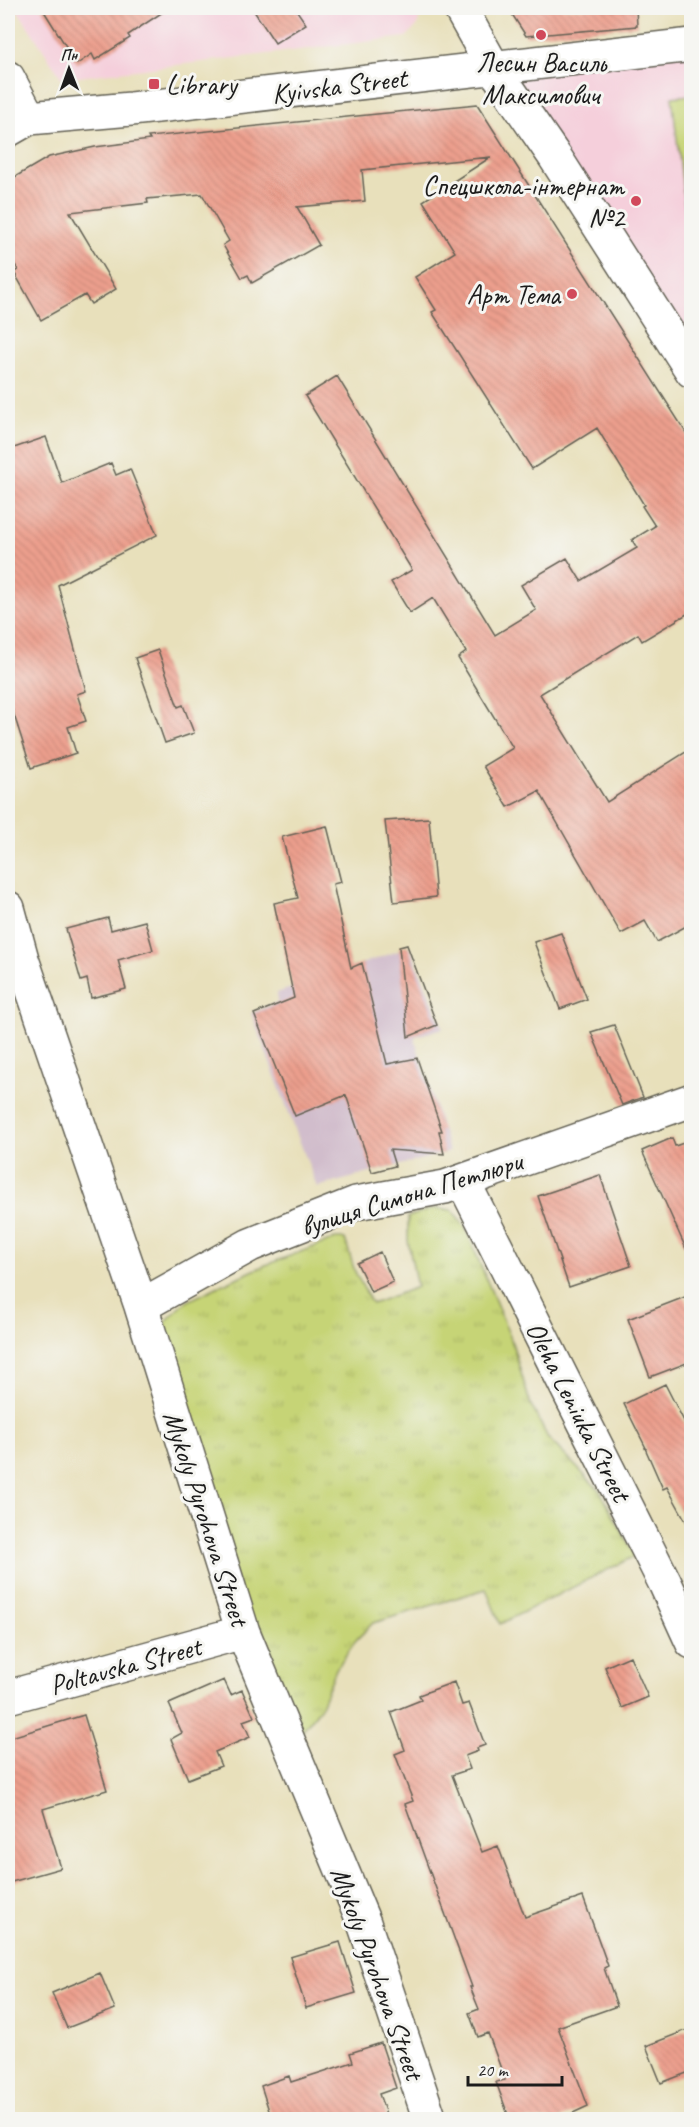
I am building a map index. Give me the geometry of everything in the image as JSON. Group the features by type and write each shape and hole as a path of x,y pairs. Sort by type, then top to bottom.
{"street":[{"path":"460,8 493,67 681,337 692,371"},
{"name":"Kyivska Street","path":"18,124 692,45"},
{"path":"8,78 18,124"},
{"name":"Mykoly Pyrohova Street","path":"8,908 26,970 141,1306 243,1632 364,1923 430,2120"},
{"name":"вулиця Симона Петлюри","path":"141,1306 250,1245 345,1207 445,1187 692,1100"},
{"name":"Oleha Leniuka Street","path":"463,1181 665,1583 692,1642"},
{"name":"Poltavska Street","path":"8,1697 243,1632"}],"shaded area":[{"path":"16,8 416,8 419,18 418,25 406,37 62,79"},
{"name":"Спецшкола-інтернат №2","path":"691,45 691,337 669,339 494,66"},
{"path":"410,947 443,1028 414,1037 449,1152 317,1187 251,1013 278,1002 277,993"}],"green space":[{"path":"692,95 691,257 672,97"},
{"path":"434,1208 452,1210 464,1225 511,1339 530,1403 548,1438 600,1491 635,1556 500,1624 486,1589 373,1623 357,1639 336,1669 320,1708 298,1736 246,1614 163,1351 166,1321 186,1302 263,1266 335,1239 345,1239 355,1272 372,1304 417,1287 408,1241 408,1217"}],"building":[{"path":"42,8 169,8 128,35 130,38 95,60 92,54 77,64"},
{"path":"252,8 295,8 306,24 275,43"},
{"path":"508,8 636,8 637,26 526,36"},
{"path":"477,104 692,442 692,611 642,641 638,634 540,694 607,802 692,748 692,923 657,942 645,921 621,934 539,791 508,807 483,766 513,748 458,658 466,652 433,598 410,613 391,582 412,570 305,396 337,376 495,635 536,610 521,585 567,558 581,581 637,548 632,540 655,526 597,428 532,469 432,312 436,310 415,277 455,252 423,201 491,157 362,170 365,201 297,207 319,245 252,283 248,275 242,278 223,245 229,241 202,194 147,199 148,203 70,212 116,289 91,304 85,295 41,320 14,272 18,270 8,252 8,181 49,157 95,147 150,140 148,137"},
{"path":"46,437 62,483 111,463 116,475 130,469 157,535 58,585 86,691 77,694 86,721 68,727 76,753 31,768 8,696 8,450"},
{"path":"158,650 178,707 183,705 194,733 165,743 135,658"},
{"path":"429,818 436,897 394,902 385,821"},
{"path":"327,826 341,882 333,884 351,968 362,963 387,1064 417,1058 442,1131 439,1131 444,1154 390,1150 395,1166 372,1172 346,1095 295,1116 254,1014 294,998 274,903 298,898 282,837"},
{"path":"108,918 111,930 145,921 153,950 118,960 126,989 91,998 87,979 81,981 66,929"},
{"path":"561,933 587,999 560,1009 534,942"},
{"path":"407,945 437,1025 408,1037 399,947"},
{"path":"614,1025 643,1097 622,1105 591,1032"},
{"path":"672,1138 675,1146 692,1140 692,1262 642,1151"},
{"path":"600,1175 631,1266 569,1287 538,1196"},
{"path":"380,1252 393,1282 371,1292 357,1263"},
{"path":"685,1297 692,1313 692,1361 650,1377 628,1319"},
{"path":"665,1384 692,1437 692,1532 667,1487 663,1489 624,1404"},
{"path":"630,1656 648,1697 622,1708 605,1667"},
{"path":"224,1680 231,1695 242,1690 254,1717 243,1721 250,1737 215,1752 221,1766 188,1779 171,1739 182,1733 169,1704"},
{"path":"454,1682 462,1705 469,1703 485,1745 477,1748 478,1751 465,1756 470,1769 452,1775 482,1852 498,1846 525,1917 583,1897 608,1966 604,1968 617,2006 558,2027 588,2106 558,2120 510,2120 496,2082 505,2080 488,2033 478,2037 469,2013 479,2009 405,1804 413,1801 395,1754 405,1750 391,1712 421,1700 419,1695"},
{"path":"84,1715 107,1790 43,1809 61,1868 8,1883 8,1738"},
{"path":"340,1942 356,1993 306,2008 290,1957"},
{"path":"100,1973 115,2009 67,2028 52,1993"},
{"path":"692,2028 692,2071 661,2083 646,2046"},
{"path":"381,2043 396,2088 379,2094 388,2120 272,2120 261,2086 289,2076 291,2082 353,2062 350,2053"}],"place":[{"name":"Лесин Василь Максимович","path":"541,35"},
{"name":"Library","path":"154,84"},
{"name":"Спецшкола-інтернат №2","path":"636,201"},
{"name":"Арт Тема","path":"572,294"}]}
